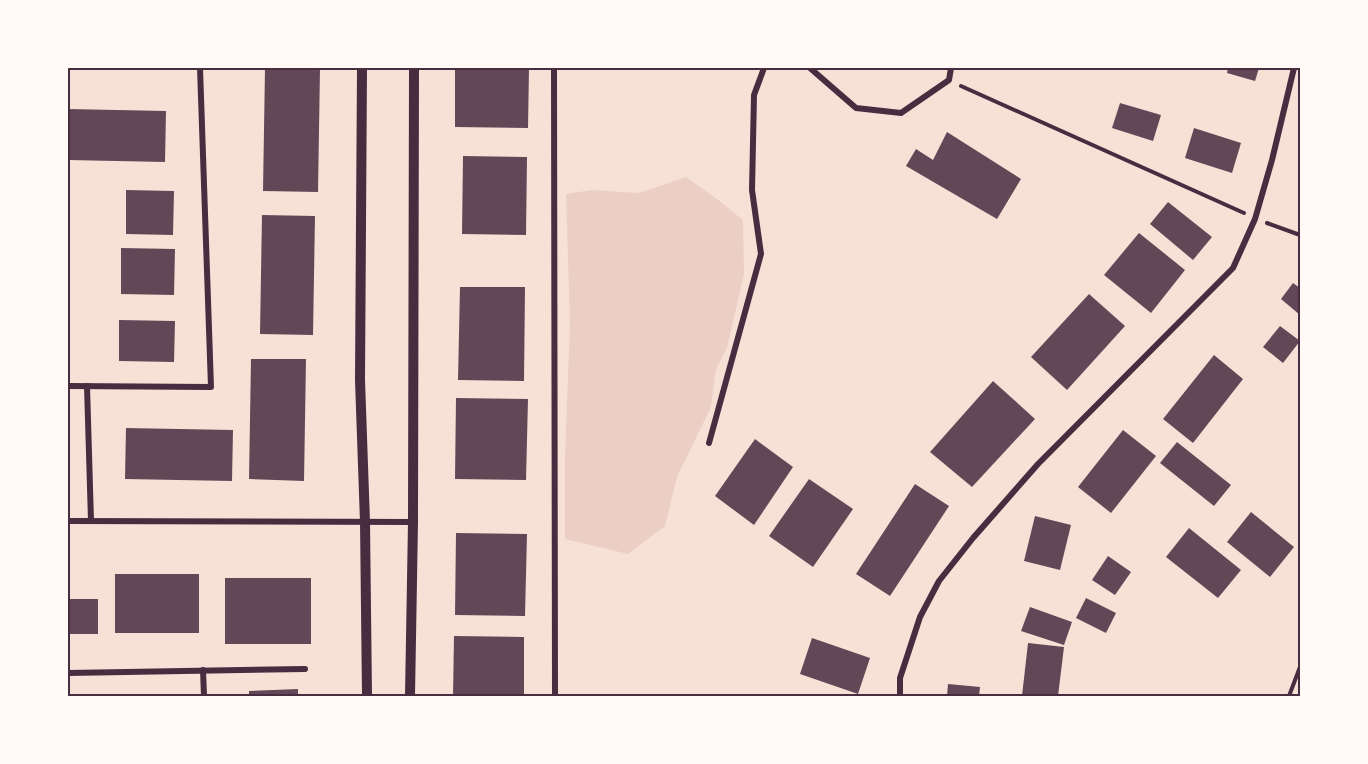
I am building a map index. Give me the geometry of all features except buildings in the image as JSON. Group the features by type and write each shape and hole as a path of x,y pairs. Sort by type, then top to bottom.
{"street":[{"path":"68,386 210,387 200,68"},
{"path":"362,68 360,380 365,522 367,696"},
{"path":"410,696 413,522 414,68"},
{"path":"554,68 555,696"},
{"path":"709,443 760,254 752,190 754,95 764,68"},
{"path":"810,68 856,108 901,113 949,80 951,68"},
{"path":"900,696 900,678 913,637 920,617 939,581 973,538 1038,464 1233,268 1255,219 1294,68"},
{"path":"87,386 91,521"},
{"path":"68,521 413,522"},
{"path":"68,673 306,669"},
{"path":"202,670 204,696"}],"path":[{"path":"949,80 1255,219 1300,235"},
{"path":"1289,696 1300,668"}],"shaded area":[{"path":"686,177 743,220 744,274 727,348 716,369 711,407 677,477 665,526 628,554 565,539 565,454 570,324 566,194 592,190 639,193"}]}
